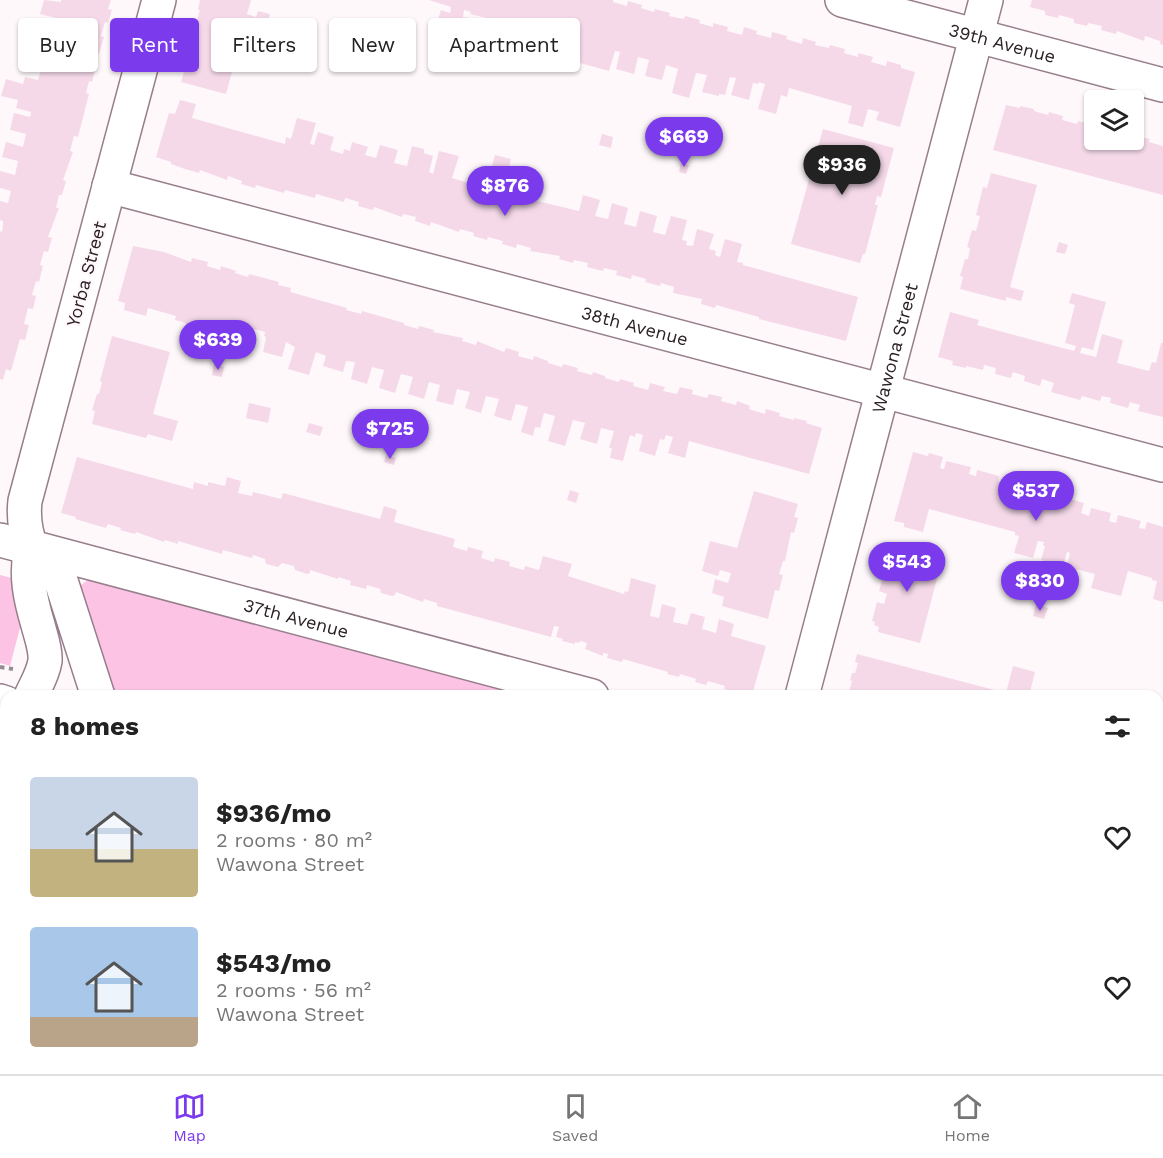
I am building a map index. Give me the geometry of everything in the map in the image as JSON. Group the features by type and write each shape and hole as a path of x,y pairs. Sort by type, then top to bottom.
{"street":[{"name":"Yorba Street","path":"15,544 25,531 23,516 25,501 159,0"},
{"name":"39th Avenue","path":"842,0 1163,85"},
{"name":"Wawona Street","path":"804,690 986,0"},
{"name":"38th Avenue","path":"109,186 1163,465"},
{"path":"15,544 28,560 28,585 44,647 45,662 34,690"},
{"path":"15,544 54,569 62,581 96,690"},
{"name":"37th Avenue","path":"15,544 569,690"}],"shaded area":[{"path":"106,567 570,690 96,690 67,595"},
{"path":"0,575 16,579 21,624 10,666 0,663"}],"building":[{"path":"44,0 61,2 61,0 111,0 108,9 112,10 108,23 105,22 99,54 98,18 56,18 40,14"},
{"path":"200,0 251,0 247,14 256,17 258,11 270,14 269,18 211,18 211,72 232,72 226,94 181,82 184,72 199,72 198,18 200,10 198,10"},
{"path":"429,0 613,0 613,2 627,6 628,1 654,12 655,9 670,13 669,16 684,19 685,16 713,27 713,23 728,27 727,31 742,35 744,27 757,31 756,34 771,38 772,32 787,36 786,39 802,44 803,38 816,42 815,45 829,48 830,45 845,49 844,53 858,57 858,53 873,57 871,62 886,66 887,61 915,72 900,127 876,120 879,112 868,109 863,127 848,123 852,106 789,88 787,97 781,95 776,114 758,109 765,84 759,82 758,84 753,83 749,100 731,95 736,78 730,77 725,95 719,94 719,96 702,92 707,75 696,73 689,98 672,93 678,69 666,65 662,80 645,76 649,60 638,57 634,74 616,69 620,52 615,51 609,71 580,63 580,18 487,18 464,10 463,17 469,18 438,18 441,10 450,13 451,7"},
{"path":"1032,0 1163,0 1163,45 1160,41 1145,36 1144,41 1117,31 1116,34 1101,30 1102,26 1088,23 1087,26 1074,23 1074,19 1059,15 1058,18 1045,15 1045,11 1030,7"},
{"path":"40,72 94,72 92,82 89,81 86,93 89,94 78,137 74,136 70,151 73,152 63,180 66,181 62,195 59,195 56,208 59,208 48,237 52,238 48,252 44,251 39,282 36,281 32,295 36,296 33,309 28,308 24,324 29,325 25,340 20,339 11,371 6,369 3,380 0,379 0,231 2,232 3,221 0,220 0,201 8,203 11,191 0,188 0,171 15,175 18,161 2,157 6,142 23,147 26,134 10,130 14,113 30,117 31,112 16,108 18,100 1,96 6,79 23,84 25,77 38,80"},
{"path":"180,100 196,104 192,118 285,144 286,137 291,139 297,118 316,123 310,144 314,145 318,132 334,137 330,150 343,154 344,149 350,151 352,142 368,147 365,155 376,158 380,145 398,150 394,163 407,166 412,146 424,149 424,153 433,156 429,172 433,174 439,151 459,156 452,178 496,191 497,188 487,185 495,155 511,159 509,167 522,171 516,193 503,189 503,192 521,197 527,175 543,180 537,201 579,211 583,195 600,200 595,216 608,219 612,203 628,208 624,224 636,227 640,211 657,216 653,232 665,235 671,216 687,220 682,240 687,241 686,245 693,246 697,229 714,234 709,249 716,251 715,255 720,257 725,239 742,244 737,262 743,265 858,297 846,341 759,319 759,317 716,305 715,308 701,304 702,299 673,293 674,287 661,283 660,286 632,275 631,279 616,275 617,271 604,268 603,271 587,267 588,263 574,260 573,263 559,259 560,256 530,251 531,248 517,244 516,248 502,244 503,241 473,236 474,233 460,229 459,232 431,222 430,226 415,221 416,217 403,214 402,217 374,207 373,210 358,206 359,202 345,198 344,202 316,194 315,198 256,185 255,188 241,184 242,181 228,176 227,180 200,170 199,173 171,164 171,162 156,157 169,113 175,114"},
{"path":"1006,105 1034,109 1034,111 1048,115 1049,112 1063,116 1062,120 1077,124 1078,121 1084,122 1084,150 1144,150 1144,138 1150,139 1149,142 1163,146 1163,195 993,150"},
{"path":"823,129 894,148 881,197 877,196 875,205 878,205 865,254 860,263 791,244"},
{"path":"602,134 613,137 611,148 599,145"},
{"path":"671,134 681,137 677,150 667,147"},
{"path":"681,163 689,165 686,174 679,172"},
{"path":"991,173 1037,185 1010,287 1024,291 1021,301 1006,297 1006,301 960,289 963,277 960,276 965,259 968,259 970,248 967,247 972,230 976,231 980,216 976,215 983,187 987,188"},
{"path":"1059,242 1068,245 1065,254 1056,252"},
{"path":"133,246 164,252 191,262 192,258 208,262 207,266 220,270 221,266 248,277 249,274 279,282 278,285 291,288 290,292 347,308 346,310 361,314 362,311 418,329 419,326 434,330 433,332 463,338 462,341 476,345 477,341 504,352 506,348 519,352 518,356 533,360 534,356 562,367 563,364 578,368 577,371 592,375 593,372 619,382 620,379 634,383 633,386 648,390 650,383 665,387 663,391 677,394 680,387 693,390 692,394 707,398 709,394 722,397 721,401 736,405 737,401 750,406 749,409 765,414 766,409 780,413 779,416 807,421 806,423 822,428 809,474 689,441 685,458 668,453 673,437 666,435 664,440 660,439 655,456 639,451 643,435 636,433 635,437 630,435 623,461 610,458 612,448 609,448 614,431 601,428 597,444 580,439 585,423 573,420 565,446 548,441 555,416 544,413 540,428 535,427 533,436 521,432 528,407 516,404 511,421 494,416 499,399 486,396 481,413 465,408 470,392 457,389 453,405 436,401 440,385 429,382 424,399 408,394 413,377 401,374 395,393 379,388 384,370 372,367 367,384 351,379 355,362 346,361 343,372 323,366 326,356 316,352 309,375 288,369 295,347 286,342 282,357 263,352 265,332 246,327 244,334 205,324 203,333 185,329 186,323 175,320 176,316 148,308 146,316 124,310 125,303 118,301"},
{"path":"1072,293 1106,302 1093,350 1082,347 1080,353 1096,357 1102,334 1123,340 1117,363 1149,371 1152,362 1156,363 1161,343 1163,343 1163,417 1138,411 1140,405 1130,402 1128,408 1110,403 1111,398 1102,396 1100,401 1082,396 1080,400 1051,392 1054,383 1042,379 1040,386 1024,381 1025,376 1013,372 1011,378 995,374 996,368 984,365 983,370 966,366 966,368 952,365 953,361 938,357 950,312 979,320 977,325 1074,351 1076,346 1065,343 1075,305 1069,303"},
{"path":"112,336 170,352 153,414 178,421 172,441 148,434 146,438 92,424 95,411 92,410 97,394 99,394 102,382 100,381"},
{"path":"214,364 224,367 222,377 212,375"},
{"path":"249,403 271,408 268,423 246,418"},
{"path":"309,423 323,427 320,436 306,432"},
{"path":"368,429 382,432 378,449 364,445"},
{"path":"913,452 943,457 940,468 944,469 946,461 971,467 969,474 976,476 977,470 999,476 998,481 1003,483 1004,476 1029,482 1026,492 1033,494 1035,487 1056,493 1054,504 1060,505 1062,497 1084,503 1081,513 1089,516 1091,508 1111,513 1109,521 1116,523 1118,515 1141,521 1139,528 1145,529 1147,522 1163,527 1163,602 1153,599 1157,581 1128,571 1121,596 1091,588 1095,574 1067,567 1070,553 1067,552 1063,566 1041,560 1044,542 1038,541 1033,558 1014,553 1019,536 1015,535 1015,532 929,509 923,532 904,527 904,523 894,521"},
{"path":"386,455 396,458 394,465 384,462"},
{"path":"77,457 193,489 194,482 208,486 208,482 225,486 227,477 241,481 238,493 252,496 253,492 281,499 283,493 380,519 384,506 397,510 394,522 455,539 453,547 467,551 468,547 483,551 481,558 494,562 495,558 510,562 509,566 524,570 525,566 539,570 543,556 572,564 568,576 624,594 625,591 628,592 631,578 656,585 650,616 659,618 662,604 676,608 673,622 687,625 691,613 705,617 702,629 716,633 719,619 734,624 731,636 766,646 753,690 729,690 724,689 725,686 708,681 706,685 680,674 679,677 623,659 622,662 607,658 608,654 603,653 603,656 585,649 587,643 580,641 575,644 562,641 563,639 556,637 559,627 554,626 551,637 437,606 437,603 424,599 423,602 396,592 392,596 367,585 366,589 350,585 351,581 338,577 338,579 310,570 307,574 295,570 294,566 282,563 278,567 266,564 265,559 253,555 252,558 223,550 222,554 178,541 178,544 165,540 164,542 136,532 135,534 120,530 121,528 108,524 106,528 61,513"},
{"path":"570,490 579,493 576,503 567,500"},
{"path":"754,491 798,504 794,517 798,518 794,533 791,532 785,561 783,561 779,574 783,575 779,591 775,590 768,619 722,606 724,597 712,593 715,579 728,583 731,573 720,570 718,576 702,571 710,541 737,548"},
{"path":"898,545 943,556 920,643 878,632 879,627 872,621 877,602 884,604 887,594 879,591 891,549 897,551"},
{"path":"1036,605 1048,608 1044,619 1033,616"},
{"path":"857,654 995,690 850,690 852,673 855,673 858,663 855,662"},
{"path":"1013,666 1035,672 1030,690 1007,690"}]}
